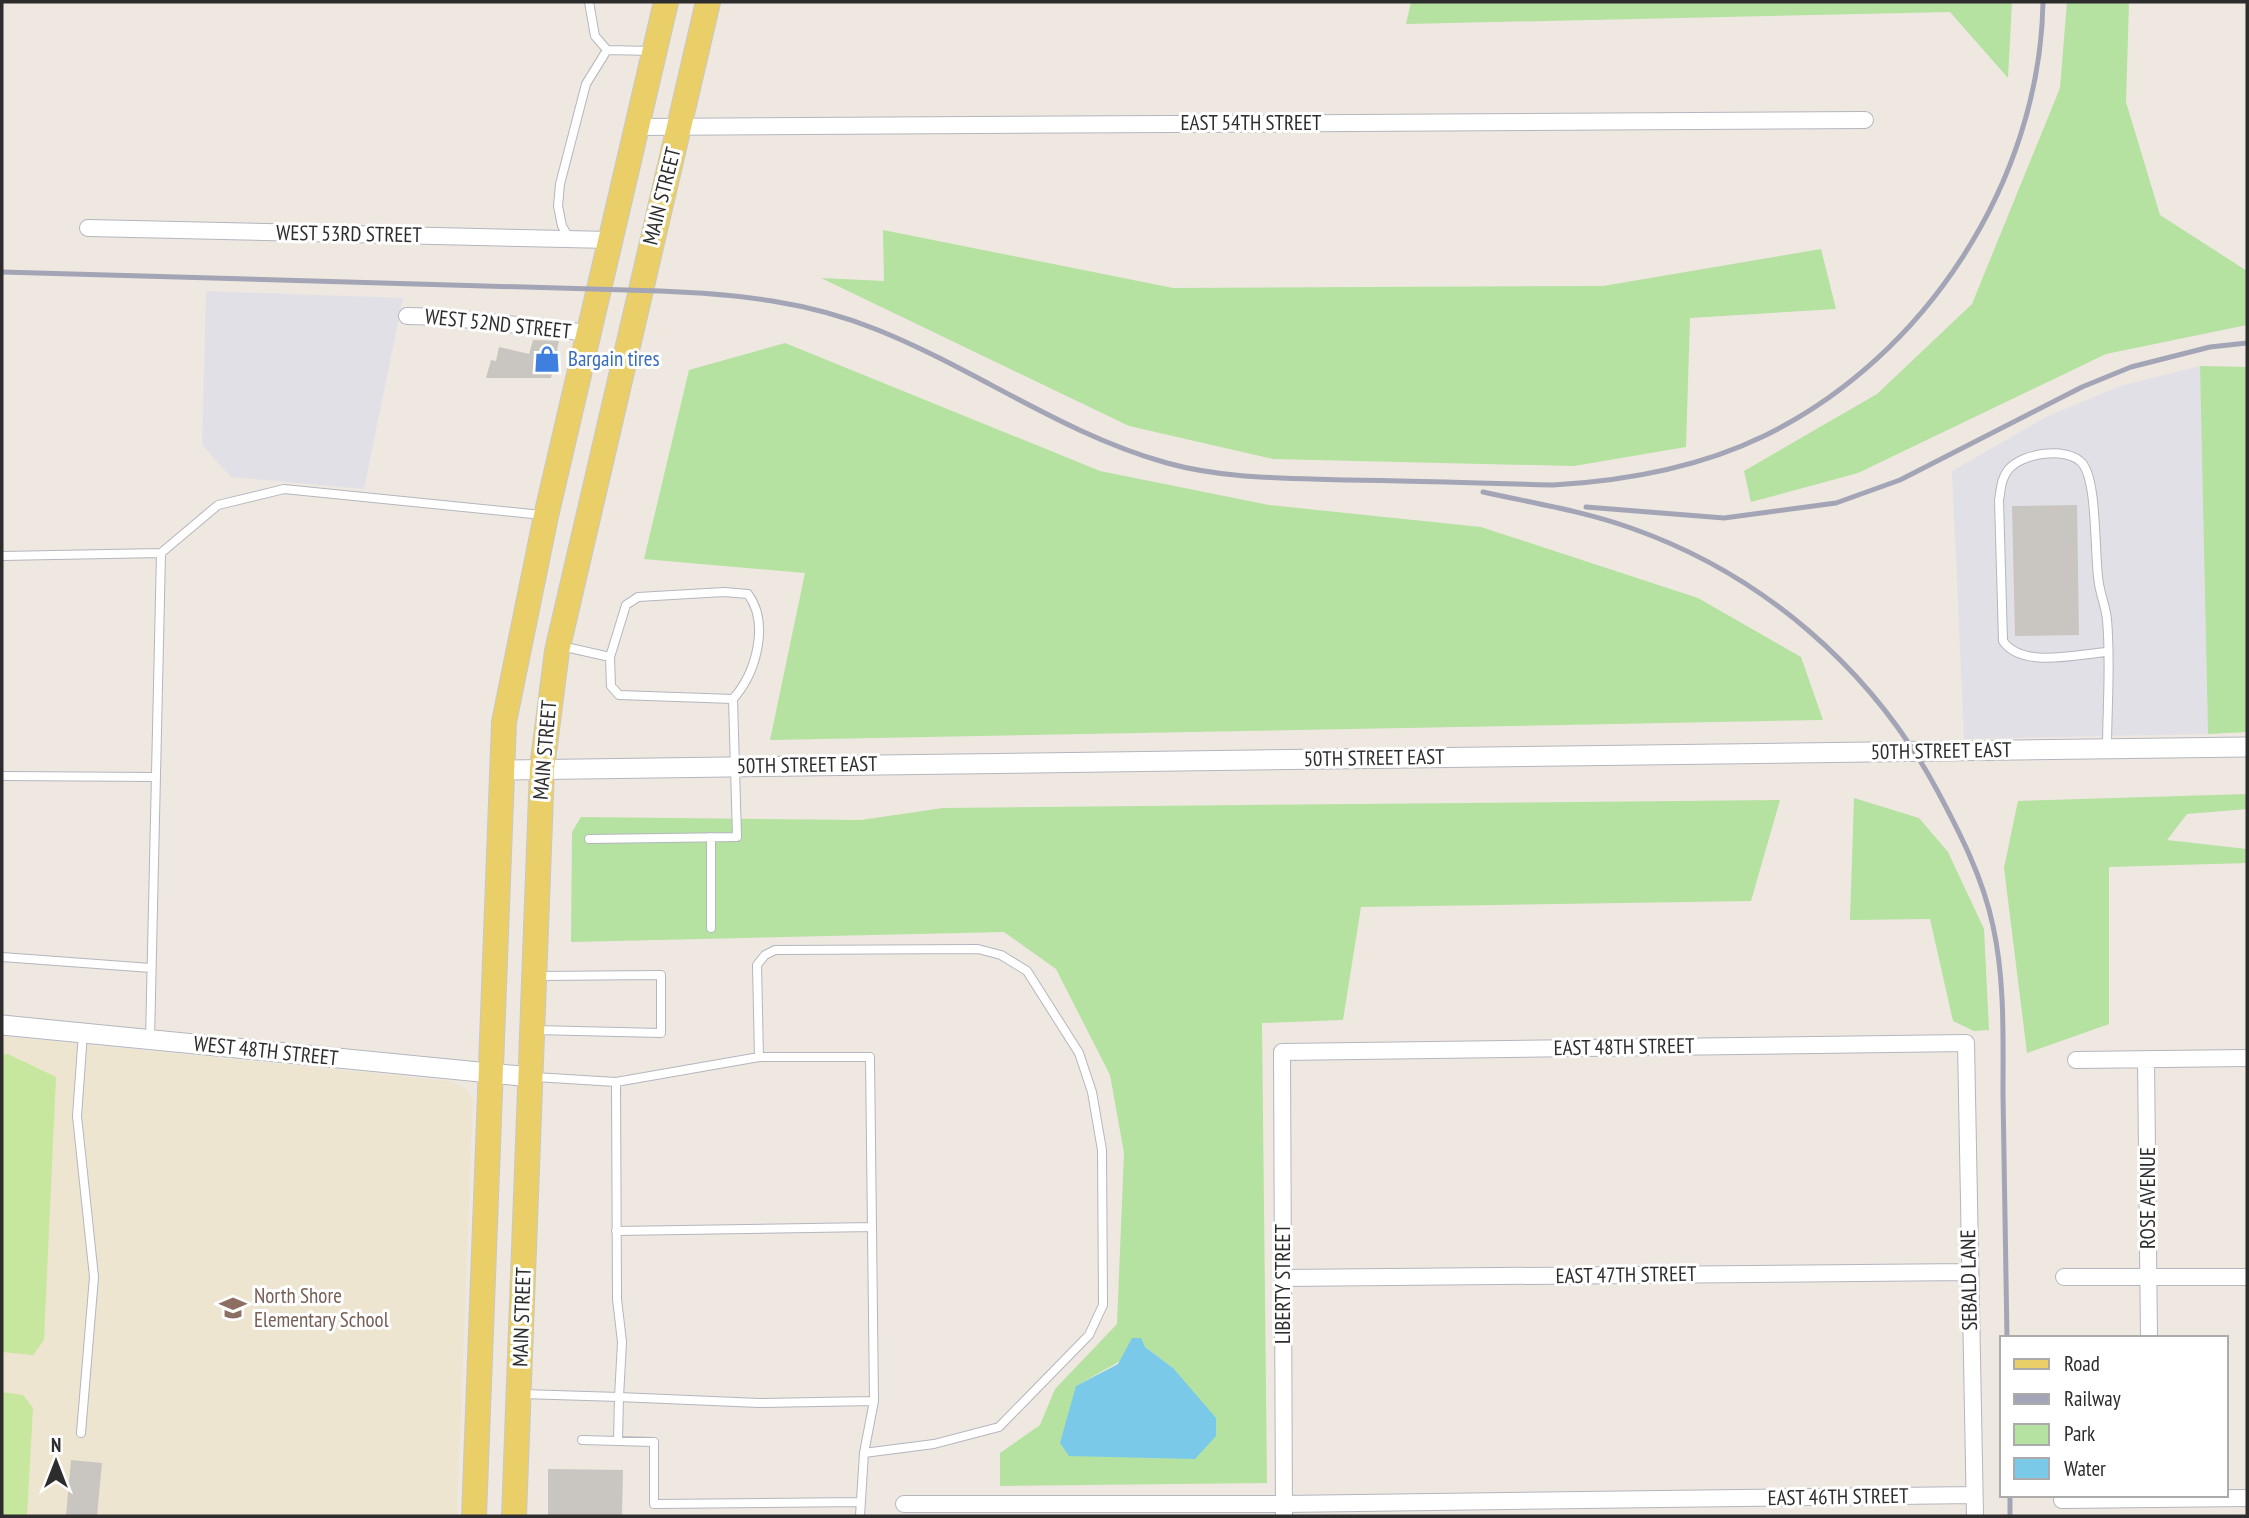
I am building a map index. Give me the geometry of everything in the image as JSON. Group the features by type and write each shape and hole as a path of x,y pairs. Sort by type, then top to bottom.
{"main road":[{"name":"MAIN STREET","path":"474,1516 504,722 515,656 666,2"},
{"name":"MAIN STREET","path":"514,1516 542,768 558,646 708,2"}],"street":[{"name":"EAST 54TH STREET","path":"637,127 1865,120"},
{"name":"WEST 53RD STREET","path":"88,228 611,240"},
{"name":"WEST 52ND STREET","path":"407,316 444,317 589,333"},
{"name":"50TH STREET EAST","path":"501,769 2247,747"},
{"name":"WEST 48TH STREET","path":"2,1025 531,1077"},
{"name":"EAST 48TH STREET","path":"1282,1052 1966,1043"},
{"name":"SEBALD LANE","path":"1966,1043 1968,1272 1975,1516"},
{"name":"LIBERTY STREET","path":"1282,1052 1284,1510"},
{"path":"2076,1060 2247,1058"},
{"name":"ROSE AVENUE","path":"2146,1059 2149,1336"},
{"name":"EAST 47TH STREET","path":"1283,1278 1968,1272"},
{"path":"2064,1277 2247,1277"},
{"name":"EAST 46TH STREET","path":"904,1504 1284,1510 1974,1495"},
{"path":"2151,1497 2151,1516"},
{"path":"2062,1500 2247,1498"}],"lane":[{"path":"589,2 595,36 607,50 655,51"},
{"path":"570,239 562,226 558,206 560,184 586,83 607,50"},
{"path":"2107,652 2031,657 2015,652 2003,641 1999,500 2002,481 2009,468 2022,459 2044,454 2065,455 2084,464 2090,480 2098,582 2107,620 2107,652 2107,749"},
{"path":"2,556 161,553 218,505 284,489 547,516"},
{"path":"150,1040 161,553"},
{"path":"589,839 737,837 733,699 746,684 758,652 756,604 748,594 724,592 638,597 626,604 610,657 611,686 619,695 733,699"},
{"path":"558,646 610,657"},
{"path":"2,776 156,777"},
{"path":"711,837 711,928"},
{"path":"759,1057 757,965 775,950 978,949 1001,955 1027,971 1079,1053 1092,1092 1102,1150 1103,1305 1089,1335 999,1427 934,1444 864,1453"},
{"path":"2,957 150,968"},
{"path":"533,1030 662,1032 661,975 534,976"},
{"path":"81,1433 94,1277 77,1116 83,1033"},
{"path":"531,1077 615,1082 759,1057 870,1057 874,1401 864,1453 859,1516"},
{"path":"615,1082 617,1299 622,1342 618,1441"},
{"path":"616,1231 873,1227"},
{"path":"519,1394 759,1403 874,1401"},
{"path":"582,1440 654,1442 654,1504 860,1502"},
{"path":"691,1516 693,1504"}],"shaded area":[{"path":"206,291 403,298 364,489 231,477 202,445"},
{"path":"2200,366 2208,734 1964,739 1952,471 2046,417 2120,386"},
{"name":"North Shore Elementary School","path":"2,1036 450,1081 465,1088 473,1099 457,1516 2,1516"}],"green space":[{"path":"1411,2 2012,2 2008,78 1950,12 1406,24"},
{"path":"2067,2 2129,2 2126,102 2160,215 2247,271 2247,325 2106,354 1858,473 1751,502 1744,471 1877,394 1972,304 2060,88"},
{"path":"883,230 1173,288 1603,286 1821,249 1836,309 1690,318 1686,447 1574,466 1273,459 1129,426 821,278 884,281"},
{"path":"785,343 1100,471 1269,505 1481,527 1698,598 1801,657 1823,720 770,740 805,573 644,559 689,370"},
{"path":"2200,366 2247,367 2247,732 2208,734"},
{"path":"2247,794 2247,809 2187,814 2167,840 2247,849 2247,863 2109,867 2109,1024 2027,1053 2004,868 2018,801"},
{"path":"1854,798 1919,818 1948,852 1984,929 1989,1030 1974,1031 1953,1021 1930,919 1850,920"},
{"path":"1780,800 1751,901 1361,907 1343,1020 1262,1023 1267,1483 1000,1486 1000,1453 1040,1425 1055,1389 1117,1324 1124,1153 1110,1075 1056,969 1004,932 571,942 572,832 581,817 861,820 943,808","holes":["1145,1347 1173,1368 1076,1386"]},
{"path":"8,1054 56,1077 44,1340 33,1355 2,1352 2,1055"},
{"path":"2,1392 23,1395 33,1408 27,1516 2,1516"}],"water":[{"path":"1132,1338 1141,1338 1145,1347 1173,1368 1216,1418 1216,1436 1195,1459 1069,1456 1060,1443 1076,1386 1118,1364"}],"building":[{"path":"533,340 559,341 551,378 486,378 491,360 496,361 499,347 529,354"},
{"path":"2077,505 2079,635 2015,636 2012,506"},
{"path":"71,1460 102,1463 97,1516 66,1516"},
{"path":"548,1469 623,1470 622,1516 548,1516"}],"railway":[{"path":"2,272 660,291 744,297 825,312 878,330 1092,436 1129,451 1189,468 1233,475 1301,479 1553,485 1607,480 1687,465 1764,436 1822,402 1875,360 1922,312 1963,257 1996,197 2021,134 2037,69 2043,2"},
{"path":"1586,507 1724,518 1836,503 1900,480 2082,387 2131,367 2210,347 2247,343"},
{"path":"1483,492 1613,522 1679,547 1725,571 1768,599 1846,666 1880,704 1910,746 1937,790 1970,856 1989,908 1997,946 2003,1010 2007,1336"},
{"path":"2010,1497 2010,1516"}],"place":[{"name":"Bargain tires","path":"547,359"},
{"name":"North Shore Elementary School","path":"233,1308"}]}
